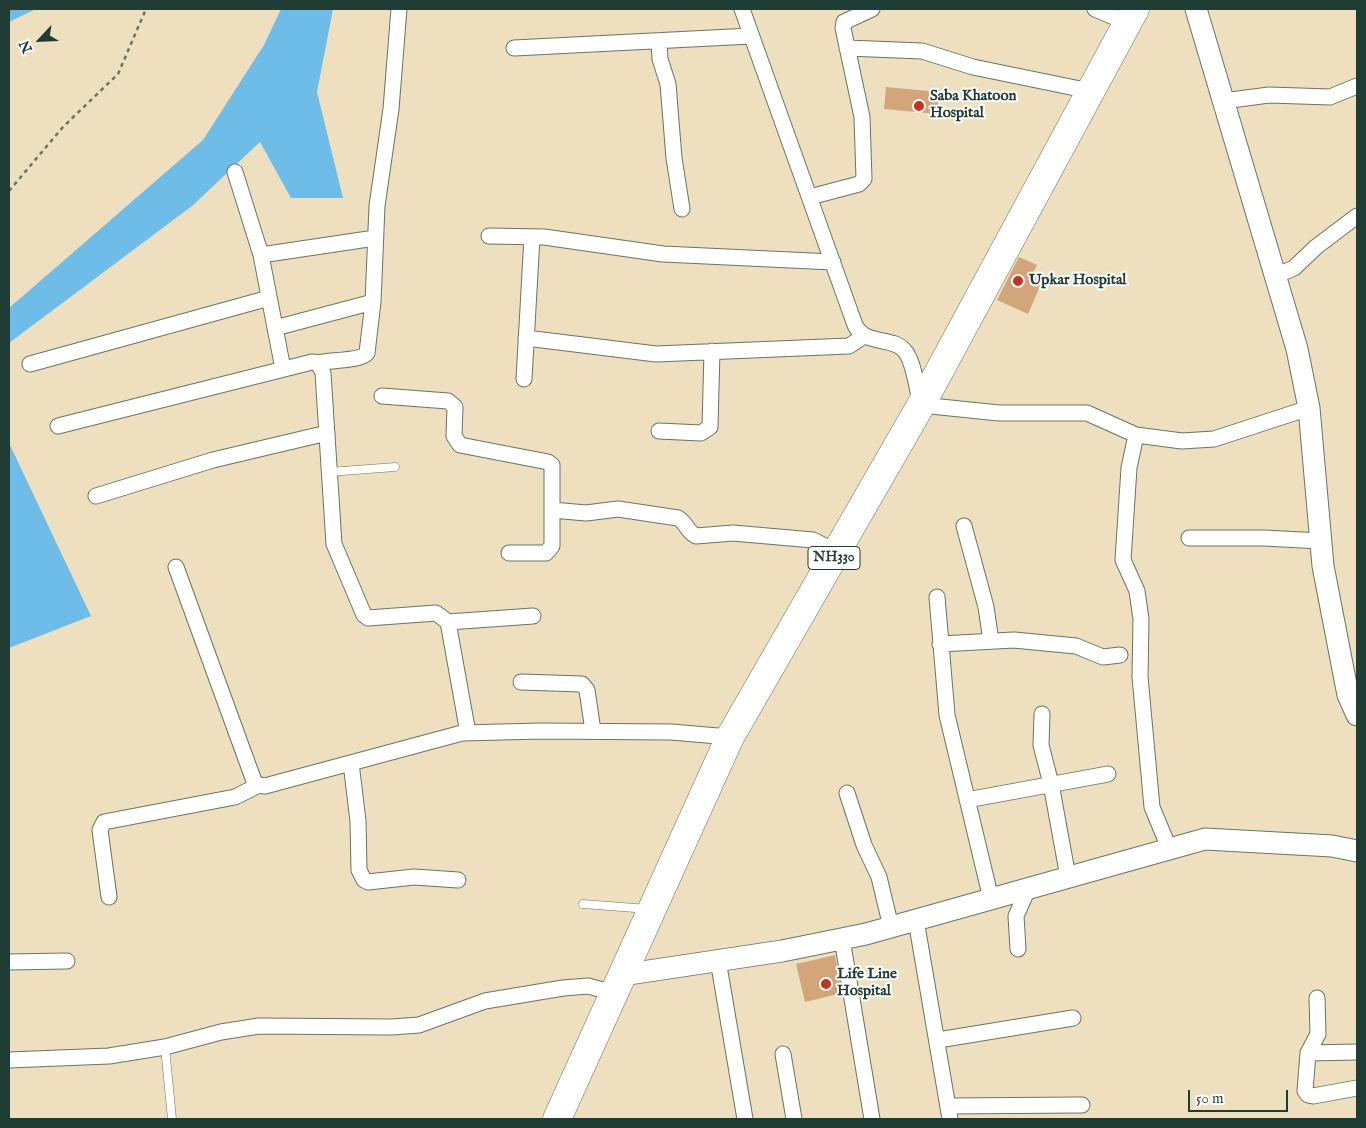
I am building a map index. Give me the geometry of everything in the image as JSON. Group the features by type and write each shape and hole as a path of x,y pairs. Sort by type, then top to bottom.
{"highway":[{"name":"NH330","path":"557,1119 730,737 921,405 1132,16"}],"street":[{"path":"58,426 312,362 318,363 331,359 364,357 367,353 373,302 377,206 392,109 399,9"},
{"path":"742,9 858,332 864,336 903,348 908,356 921,405 999,413 1087,413 1136,435 1182,441 1214,439 1309,408"},
{"path":"810,198 859,184 864,179 862,117 843,28 844,22 872,9"},
{"path":"1095,9 1132,16"},
{"path":"1196,9 1297,349 1309,408 1321,541 1333,624 1348,695 1357,716"},
{"path":"514,48 752,36"},
{"path":"659,42 660,59 668,84 674,158 682,209"},
{"path":"847,48 922,51 973,67 1090,91"},
{"path":"1222,101 1269,95 1330,98 1357,86"},
{"path":"235,172 261,255 283,369"},
{"path":"1275,276 1294,268 1316,247 1357,216"},
{"path":"490,236 532,236 663,254 833,262"},
{"path":"524,379 532,236"},
{"path":"261,255 375,238"},
{"path":"30,364 269,298"},
{"path":"275,328 373,302"},
{"path":"526,338 649,353 849,346 864,336"},
{"path":"658,431 701,433 710,428 712,351"},
{"path":"318,363 323,373 334,544 364,615 368,618 436,613 448,622 533,616"},
{"path":"382,396 448,401 455,408 454,436 460,445 548,462 553,469 552,546 550,551 546,554 509,553"},
{"path":"96,496 214,460 327,432"},
{"path":"1136,435 1128,468 1124,560 1137,591 1141,619 1140,677 1152,807 1168,848"},
{"path":"552,510 586,513 618,509 678,518 683,521 691,534 696,536 733,534 813,540 837,552"},
{"path":"964,526 986,608 991,641"},
{"path":"1189,538 1264,538 1321,541"},
{"path":"176,567 254,781 259,785 265,786 450,735 468,733 689,732 730,737"},
{"path":"936,597 947,715 992,899"},
{"path":"448,622 468,733"},
{"path":"940,644 1014,640 1076,646 1103,657 1120,655"},
{"path":"521,682 582,684 587,690 593,731"},
{"path":"1042,714 1041,745 1051,784 1068,877"},
{"path":"351,763 358,821 359,870 364,880 368,882 421,877 458,880"},
{"path":"968,800 1108,774"},
{"path":"109,897 100,830 104,822 235,797 259,785"},
{"path":"847,793 864,845 878,877 891,927"},
{"path":"9,1060 109,1056 165,1047 221,1032 259,1026 392,1027 419,1025 485,1001 563,988 618,984 718,960 782,951 842,939 1205,839 1332,846 1357,851"},
{"path":"1018,949 1016,916 1028,889"},
{"path":"916,920 949,1113 1082,1105"},
{"path":"842,939 872,1119"},
{"path":"718,960 745,1119"},
{"path":"9,962 67,961"},
{"path":"1317,998 1318,1034 1308,1053 1305,1091 1308,1095 1313,1096 1357,1088"},
{"path":"938,1040 1073,1018"},
{"path":"1308,1053 1357,1052"},
{"path":"783,1054 794,1119"}],"lane":[{"path":"329,472 395,467"},
{"path":"583,904 652,909"},
{"path":"165,1047 172,1119"}],"path":[{"path":"9,191 64,127 118,74 146,9"}],"water":[{"path":"9,9 36,9 9,22"},
{"path":"281,9 333,9 317,92 343,198 291,198 260,142 192,206 9,343 9,308 203,140 264,45"},
{"path":"9,443 91,616 9,648"}],"building":[{"path":"886,87 939,92 937,114 884,109"},
{"path":"1019,257 1037,265 1031,277 1042,282 1028,314 997,300"},
{"path":"835,955 842,993 805,1002 796,964"}],"place":[{"name":"Saba Khatoon Hospital","path":"919,106"},
{"name":"Upkar Hospital","path":"1018,281"},
{"name":"Life Line Hospital","path":"826,984"}]}
